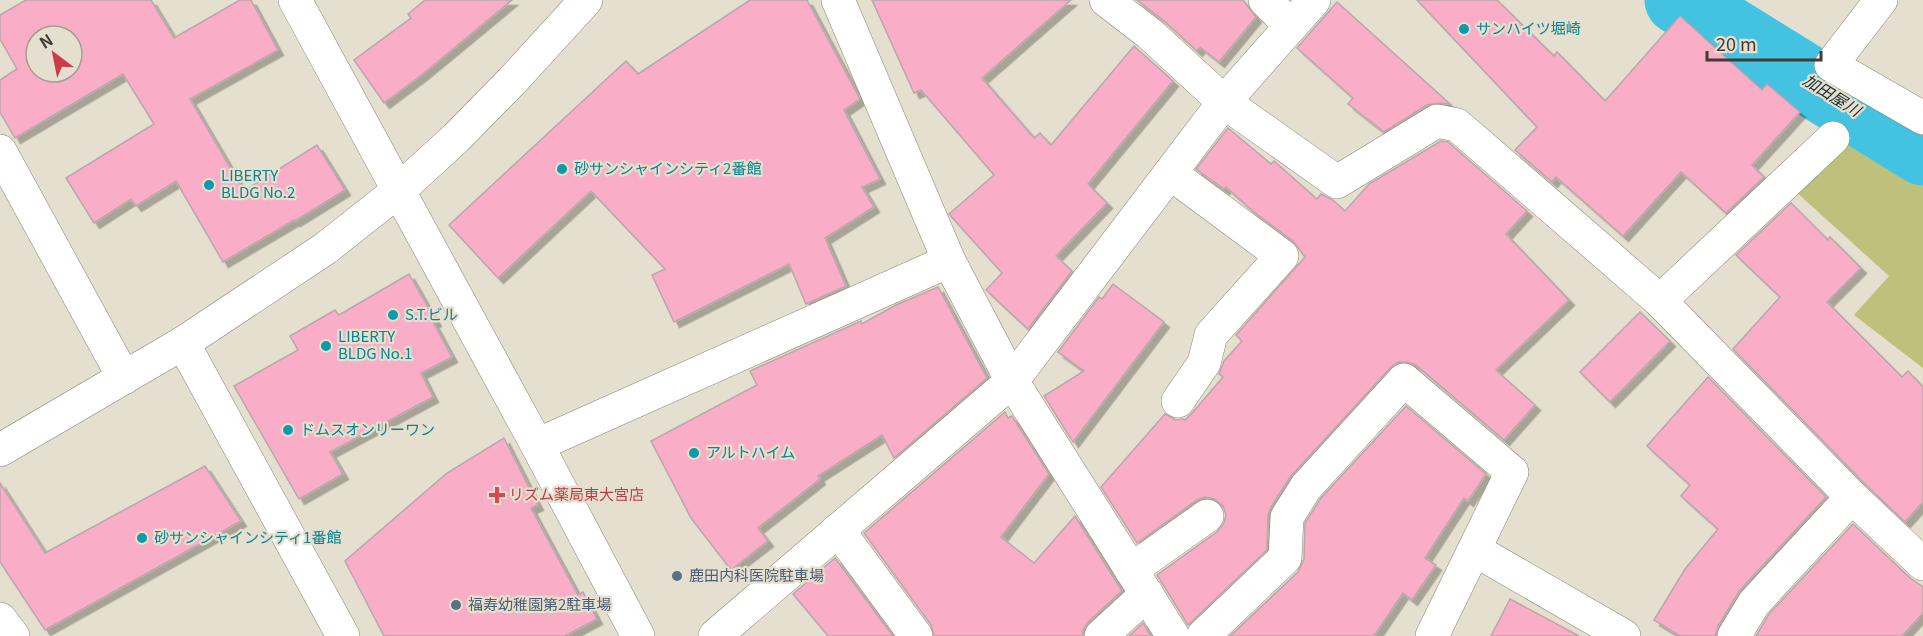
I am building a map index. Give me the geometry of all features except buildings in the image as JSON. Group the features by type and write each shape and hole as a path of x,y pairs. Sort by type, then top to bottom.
{"street":[{"path":"295,0 638,636"},
{"path":"0,450 183,343 326,248 398,191 456,138 586,0"},
{"path":"838,0 950,261 1012,381 1173,636"},
{"path":"1106,0 1150,34 1224,102 1337,182 1437,121 1457,125 1660,302 1852,497 1919,552"},
{"path":"1265,0 1291,26"},
{"path":"715,636 1012,381 1224,102 1314,0"},
{"path":"1881,0 1831,65 1923,118"},
{"path":"1660,302 1833,138"},
{"path":"0,151 124,378"},
{"path":"1170,173 1282,256 1211,335 1204,363 1178,401"},
{"path":"537,445 950,261"},
{"path":"183,343 343,636"},
{"path":"1203,636 1285,558 1287,517 1306,487 1404,380 1512,472 1432,636"},
{"path":"1734,636 1754,603 1852,497"},
{"path":"1101,636 1139,582 1207,516"},
{"path":"838,530 916,636"},
{"path":"1475,550 1624,636"},
{"path":"0,619 13,636"}],"green space":[{"path":"1853,126 1923,168 1923,368 1854,315 1889,276 1795,191"}],"waterway":[{"name":"加田屋川","path":"1679,0 1923,151"}],"place":[{"name":"サンハイツ堀崎","path":"1464,29"},
{"name":"砂サンシャインシティ2番館","path":"562,169"},
{"name":"LIBERTY BLDG No.2","path":"209,185"},
{"name":"S.T.ビル","path":"393,315"},
{"name":"LIBERTY BLDG No.1","path":"326,346"},
{"name":"ドムスオンリーワン","path":"288,430"},
{"name":"アルトハイム","path":"694,453"},
{"name":"リズム薬局東大宮店","path":"497,495"},
{"name":"砂サンシャインシティ1番館","path":"142,538"},
{"name":"鹿田内科医院駐車場","path":"677,576"},
{"name":"福寿幼稚園第2駐車場","path":"456,605"}]}
